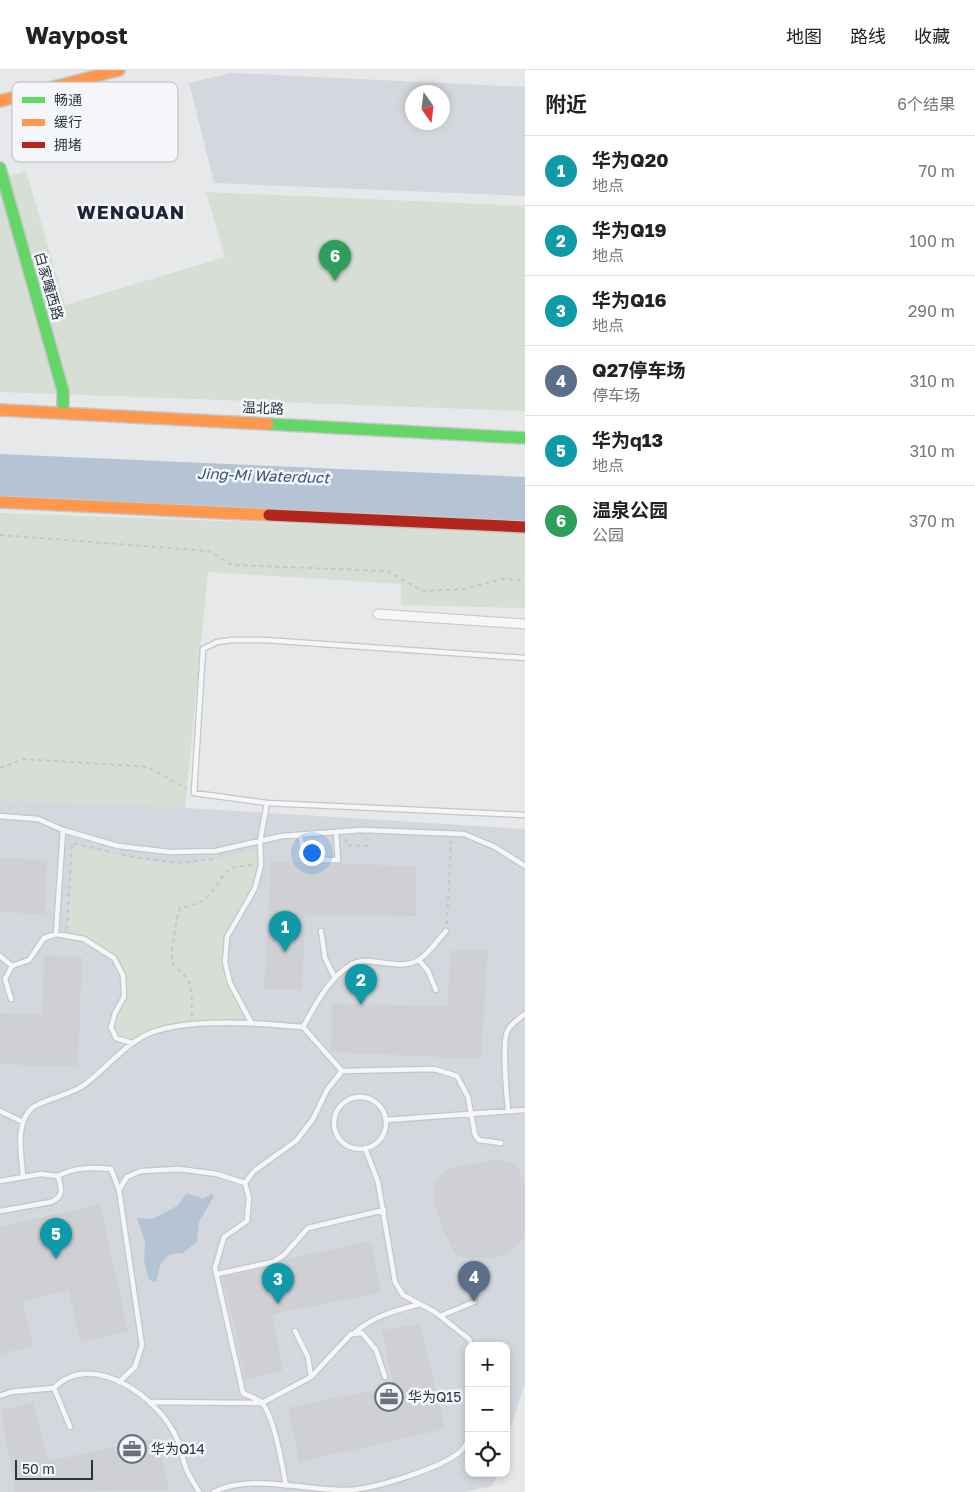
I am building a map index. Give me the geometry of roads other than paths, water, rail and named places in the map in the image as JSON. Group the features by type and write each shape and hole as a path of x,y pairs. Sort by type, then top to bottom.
{"street":[{"path":"73,82 119,70"},
{"name":"白家疃西路","path":"0,168 63,391 64,412"},
{"name":"温北路","path":"0,410 525,438"},
{"path":"0,502 525,527"},
{"path":"378,614 516,625 525,624"}],"lane":[{"path":"525,658 265,640 217,642 203,649 194,793 267,802 525,815"},
{"path":"252,1024 230,983 225,962 227,937 255,888 261,865 260,841 267,802"},
{"path":"0,816 38,819 63,830 118,846 170,852 216,852 260,841 300,835 362,830 464,834 495,847 525,866"},
{"path":"56,934 63,830"},
{"path":"300,835 305,860 338,860 336,833"},
{"path":"321,931 325,958 335,978"},
{"path":"303,1027 335,978 350,965 366,961 405,964 419,960 446,931"},
{"path":"11,999 5,979 12,966 29,960 44,938 56,934 84,939 114,958 123,975 124,997 115,1013 111,1027 116,1038 132,1043"},
{"path":"0,956 12,966"},
{"path":"419,960 428,971 436,990"},
{"path":"508,1111 505,1053 507,1031 516,1020 525,1014"},
{"path":"23,1177 20,1138 23,1122 32,1107 74,1092 97,1076 132,1043 144,1035 181,1024 252,1024 303,1027 342,1072"},
{"path":"245,1183 254,1171 296,1142 313,1119 327,1090 342,1072 434,1069 457,1076 468,1097 476,1135 479,1140 500,1143"},
{"path":"355,1097 372,1100 379,1105 386,1120 382,1136 377,1142 366,1148 354,1148 340,1138 334,1122 340,1106 355,1097"},
{"path":"386,1120 525,1110"},
{"path":"0,1111 23,1122"},
{"path":"366,1148 378,1182 395,1282 403,1295 440,1316 470,1342"},
{"path":"0,1181 41,1174 58,1176 70,1170 96,1167 111,1169 120,1190 142,1345 134,1367 119,1382"},
{"path":"120,1190 127,1177 141,1171 179,1169 217,1174 245,1183"},
{"path":"0,1212 51,1202 59,1198 62,1191 58,1176"},
{"path":"245,1183 249,1198 247,1221 224,1237 215,1268 243,1393 262,1403 275,1436 286,1486"},
{"path":"216,1274 272,1262 284,1255 308,1228 384,1210"},
{"path":"440,1316 474,1302"},
{"path":"151,1402 262,1403 311,1377 364,1323 383,1314 420,1304"},
{"path":"295,1331 308,1356 311,1377"},
{"path":"352,1334 362,1333 376,1350 385,1377"},
{"path":"0,1396 11,1392 54,1388 62,1380 79,1375 100,1373 119,1382 151,1402 177,1438 186,1470 199,1492"},
{"path":"54,1388 70,1427"},
{"path":"214,1492 225,1486 262,1484 348,1490 419,1474 462,1450 465,1445"}],"water":[{"name":"Jing-Mi Waterduct","path":"0,454 525,477 525,524 0,500"},
{"path":"187,1193 203,1199 211,1194 214,1196 199,1222 197,1242 183,1253 170,1254 161,1263 156,1282 149,1280 144,1260 145,1242 137,1218 152,1219 177,1206"}],"place":[{"name":"温泉公园","path":"335,281"},
{"name":"华为Q20","path":"285,952"},
{"name":"华为Q19","path":"361,1005"},
{"name":"华为q13","path":"56,1259"},
{"name":"Q27停车场","path":"474,1302"},
{"name":"华为Q16","path":"278,1304"},
{"name":"华为Q15","path":"389,1397"},
{"name":"华为Q14","path":"132,1449"}],"district":[{"name":"WENQUAN","path":"131,212"}]}
